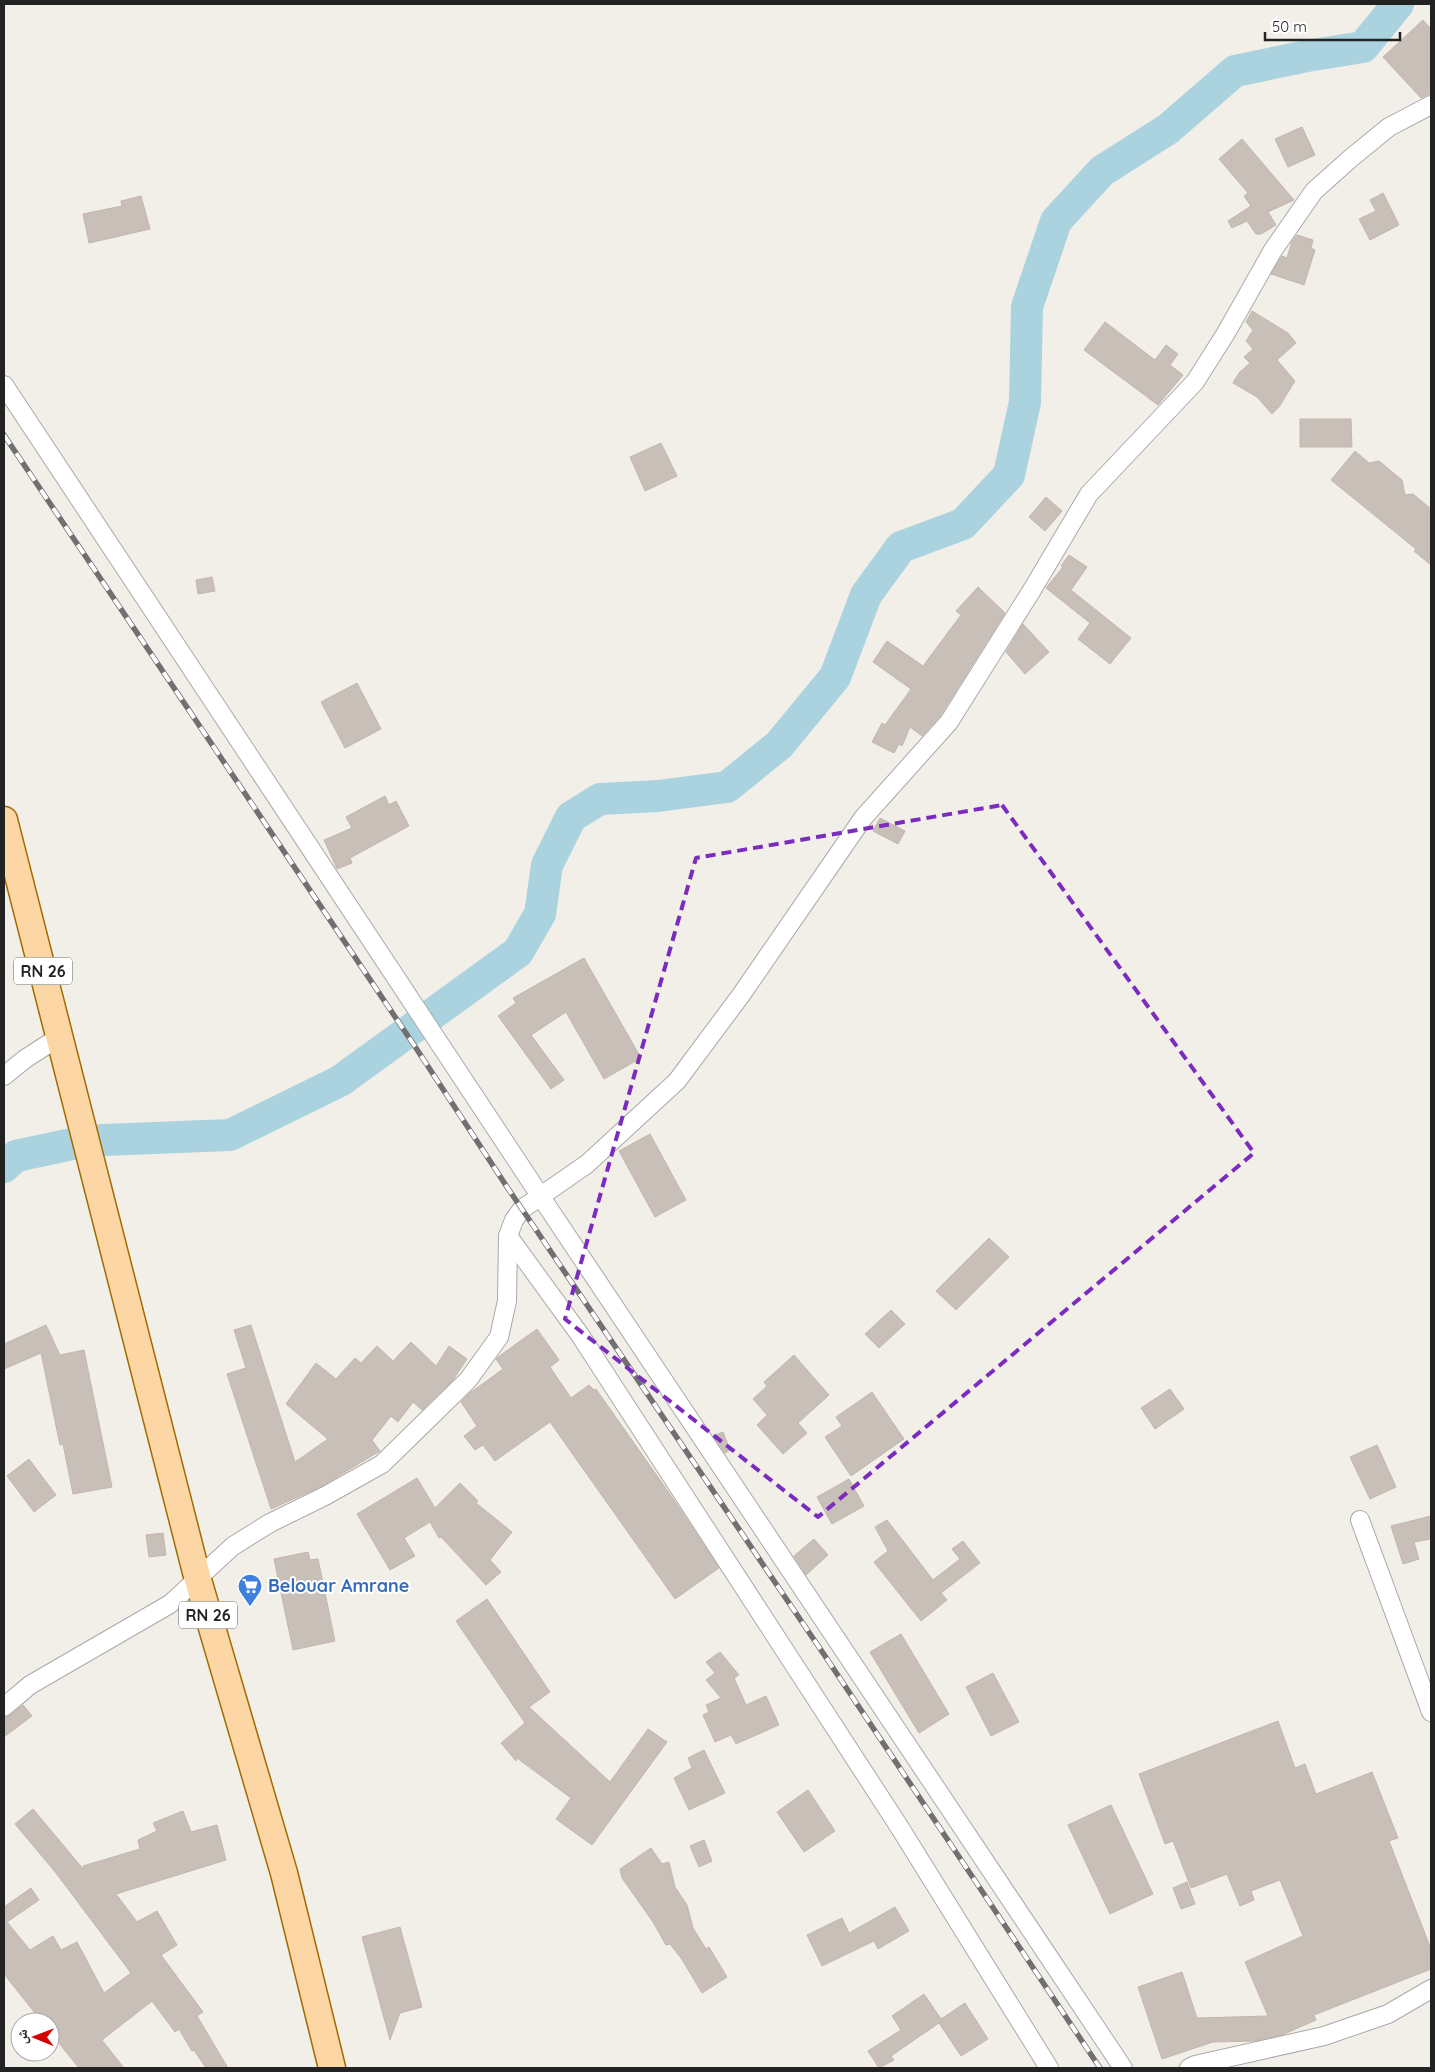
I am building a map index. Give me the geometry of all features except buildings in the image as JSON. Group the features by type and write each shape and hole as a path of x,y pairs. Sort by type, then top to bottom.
{"main road":[{"name":"RN 26","path":"4,820 198,1580 284,1873 332,2068"}],"street":[{"path":"4,1707 30,1685 170,1604 233,1546 270,1523 325,1496 382,1464 468,1380 499,1337 507,1301 508,1236 514,1220 522,1209 587,1164 676,1081 741,994 863,818 949,722 1032,590 1089,494 1195,382 1226,333 1273,250 1314,191 1389,127 1431,105"},
{"path":"4,385 541,1197 1123,2068"},
{"path":"4,1076 25,1059 59,1037"},
{"path":"508,1236 580,1335 900,1828 1044,2066"},
{"path":"1360,1520 1431,1712"},
{"path":"1189,2068 1195,2065 1324,2036 1388,2014 1431,1989"}],"highlighted area":[{"path":"1002,805 1254,1153 818,1517 565,1319 696,858"}],"waterway":[{"path":"4,1167 16,1156 72,1144 104,1140 230,1135 340,1081 518,952 540,914 547,865 571,817 600,799 658,796 727,787 779,745 835,677 866,595 901,547 963,524 1009,475 1025,402 1027,307 1056,221 1102,171 1168,129 1235,71 1363,47 1398,4"}],"railway":[{"path":"4,435 1100,2068"}],"place":[{"name":"Belouar Amrane","path":"250,1607"}]}
